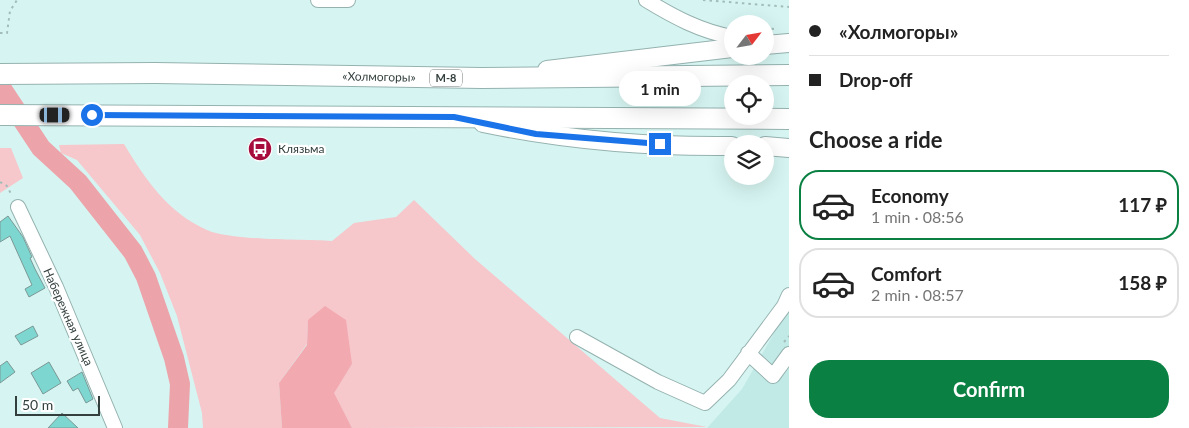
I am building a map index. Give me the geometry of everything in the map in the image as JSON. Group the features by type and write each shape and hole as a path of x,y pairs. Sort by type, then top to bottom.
{"highway":[{"name":"«Холмогоры»","path":"0,74 103,73 482,78 789,74"},
{"path":"0,115 129,114 789,119"}],"main road":[{"path":"482,78 724,49"},
{"path":"454,117 536,134 611,142 724,146"},
{"path":"774,147 789,148"}],"street":[{"path":"318,0 348,0"},
{"path":"646,0 684,23 724,35"},
{"name":"Набережная улица","path":"18,208 56,287 115,428"},
{"path":"577,338 658,382 705,403 729,380 784,306 789,295"},
{"path":"748,353 772,376 789,354"}],"path":[{"path":"0,33 7,33 10,12 17,0"},
{"path":"703,0 789,8"},
{"path":"0,182 7,186 18,208"}],"shaded area":[{"path":"124,144 140,170 169,205 193,223 218,234 249,238 332,241 354,223 396,217 414,200 475,259 660,418 707,427 352,428 333,393 352,364 308,320 307,344 279,383 282,428 203,428 202,413 177,316 160,273 140,235 77,160 61,153 59,145"},
{"path":"0,148 11,148 23,178 0,193"},
{"path":"325,306 346,320 352,364 334,393 352,428 282,428 279,383 307,345 308,320"},
{"path":"789,307 789,428 707,428 742,389"}],"building":[{"path":"8,216 23,237 32,257 30,258 45,288 29,297 25,289 32,285 10,236 0,242 0,222"},
{"path":"33,326 38,336 21,345 15,336"},
{"path":"7,361 15,372 0,383 0,366"},
{"path":"49,362 61,383 43,394 31,373"},
{"path":"82,372 93,399 86,403 78,388 73,391 67,381"},
{"path":"62,413 78,428 48,428"}],"waterway":[{"name":"Клязьма","path":"0,86 41,148 78,182 133,252 146,277 174,358 180,384 178,428"}],"place":[{"name":"Клязьма","path":"260,149"}],"route":[{"path":"92,115 454,117 536,134 611,142 660,144"}]}
